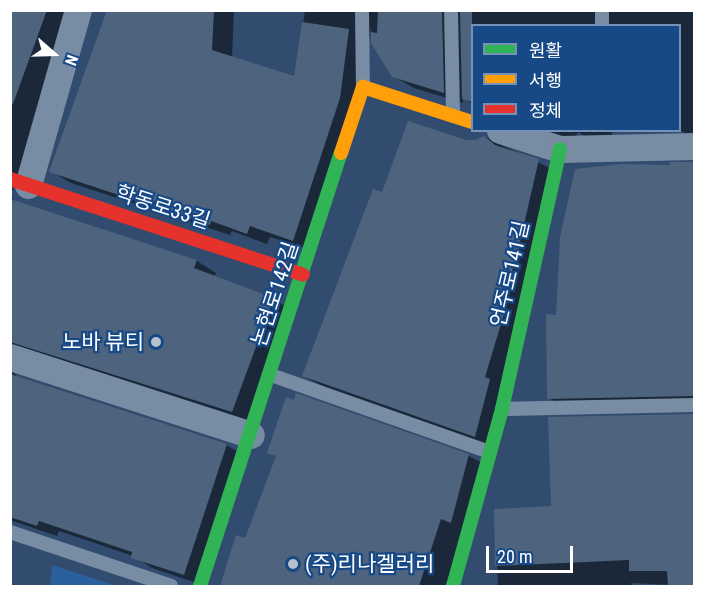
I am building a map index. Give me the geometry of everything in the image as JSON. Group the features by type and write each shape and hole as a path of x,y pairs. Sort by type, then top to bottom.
{"street":[{"path":"19,182 78,10"},
{"path":"363,87 471,122"},
{"name":"논현로142길","path":"200,586 271,375 363,87"},
{"path":"506,132 560,149 605,139 694,146"},
{"name":"언주로141길","path":"453,586 502,409 560,149"},
{"name":"학동로33길","path":"19,182 303,275"},
{"path":"10,357 251,435"}],"lane":[{"name":"논현로142길","path":"362,10 363,87"},
{"path":"452,10 453,116"},
{"path":"271,375 490,452"},
{"path":"502,409 694,405"},
{"path":"10,532 171,586"}],"shaded area":[{"path":"52,565 117,586 50,586"}],"building":[{"path":"10,10 47,10 13,104 10,103"},
{"path":"107,10 214,10 212,50 294,76 302,22 349,29 340,98 293,241 250,226 247,234 211,221 210,225 49,172"},
{"path":"378,10 442,12 444,93 392,77 371,43 371,32 377,33"},
{"path":"460,12 472,12 471,102 462,99"},
{"path":"408,121 466,140 475,140 484,136 495,145 539,159 517,255 499,314 504,314 485,377 490,379 475,437 302,376 373,189 382,192"},
{"path":"670,162 694,162 694,396 547,399 546,314 556,315 560,237 575,169 621,164 670,165"},
{"path":"10,199 197,260 194,268 274,298 232,412 10,342"},
{"path":"10,374 227,444 184,575 131,558 132,552 39,521 37,526 10,517"},
{"path":"296,393 469,454 451,523 441,519 419,586 220,586 236,535 245,538 276,456 267,453 286,397 294,400"},
{"path":"694,414 694,586 668,586 667,571 629,571 629,560 495,566 494,509 551,506 548,417"}],"traffic: fast":[{"path":"453,586 502,409 560,149"},
{"path":"200,586 341,153"}],"traffic: slow":[{"path":"341,153 363,87 471,122"}],"traffic: jam":[{"path":"10,179 303,275"}],"place":[{"name":"노바 뷰티","path":"156,342"},
{"name":"(주)리나겔러리","path":"293,564"}]}
